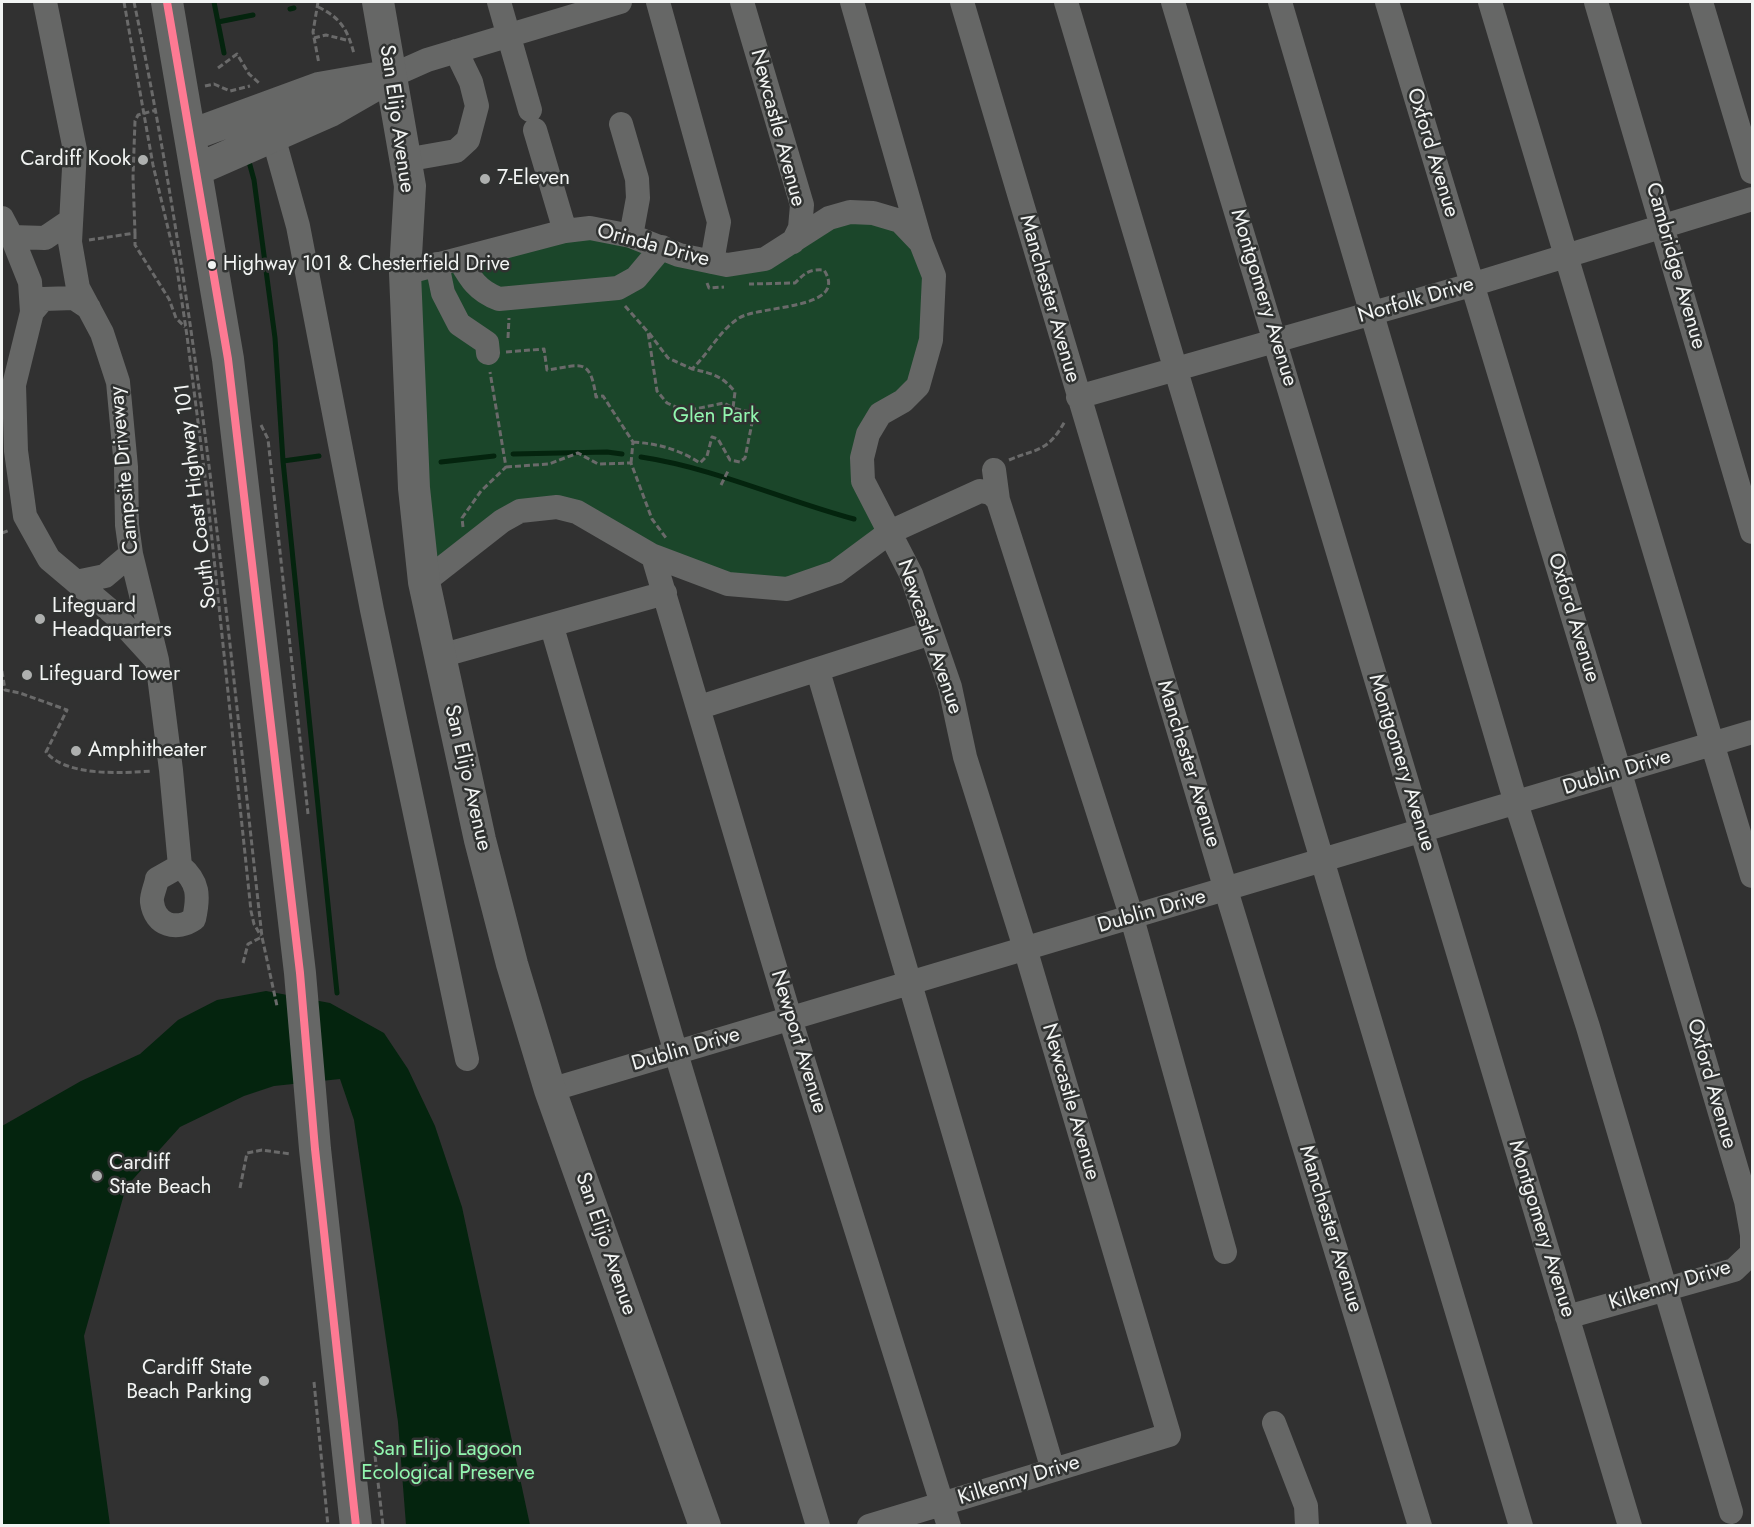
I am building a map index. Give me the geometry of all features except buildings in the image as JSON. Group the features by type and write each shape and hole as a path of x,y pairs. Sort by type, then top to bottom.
{"main road":[{"path":"167,2 228,359 304,1151 356,1526"},
{"name":"San Elijo Avenue","path":"378,2 410,186 405,273 414,488 424,582 480,840 512,963 550,1090 705,1526"},
{"path":"191,135 319,88 391,76"},
{"path":"196,170 330,111 391,76"}],"street":[{"name":"Campsite Driveway","path":"45,2 75,150 70,232 78,288 102,333 118,382 126,467 125,501 131,554 157,660 180,866"},
{"path":"499,2 565,231"},
{"path":"391,76 456,51 508,35 562,10 620,2"},
{"path":"658,2 719,222 703,260"},
{"name":"Newcastle Avenue","path":"742,2 802,205 800,228 793,242"},
{"path":"852,2 921,243"},
{"name":"Manchester Avenue","path":"962,2 1078,398 1420,1526"},
{"path":"1066,2 1521,1526"},
{"name":"Montgomery Avenue","path":"1173,2 1630,1526"},
{"path":"1280,2 1374,313 1516,803 1588,1027 1731,1512"},
{"name":"Oxford Avenue","path":"1387,2 1620,773 1746,1201 1752,1236"},
{"path":"1490,2 1752,876"},
{"name":"Cambridge Avenue","path":"1596,2 1752,532"},
{"path":"1701,2 1752,172"},
{"path":"405,160 456,152 468,140 477,106 471,81 456,51"},
{"path":"621,124 637,179 638,198 631,236"},
{"path":"273,136 298,226 372,610 467,1059"},
{"name":"Norfolk Drive","path":"1078,398 1471,285 1752,199"},
{"name":"Newcastle Avenue","path":"793,242 829,218 850,212 873,213 900,221 921,243 934,276 931,340 918,386 903,401 880,414 867,434 862,458 863,481 911,574 950,687 965,757 1025,948 1169,1435"},
{"path":"7,227 45,238 70,232"},
{"path":"7,227 30,282 32,312 14,385 16,451 25,516 49,559 112,613 157,660"},
{"name":"Orinda Drive","path":"405,273 565,231 590,228 631,236 703,260 727,265 765,259 793,242"},
{"path":"448,261 483,293 499,299 616,289 636,278 662,247"},
{"path":"448,261 443,293 459,324 487,343 488,353"},
{"path":"32,312 44,299 74,298 89,308"},
{"path":"994,470 999,500 1132,918 1225,1252"},
{"path":"424,582 502,520 520,511 557,507 577,512 660,559 728,584 787,589 836,572 890,532 980,491 992,493 999,500"},
{"path":"76,582 105,576 131,554"},
{"name":"Newport Avenue","path":"660,559 665,593 790,1020 946,1515"},
{"path":"440,656 552,627 665,593"},
{"path":"552,627 676,1053 818,1526"},
{"path":"700,707 931,633"},
{"path":"818,671 1053,1470"},
{"name":"Dublin Drive","path":"550,1090 1752,732"},
{"name":"Kilkenny Drive","path":"1567,1317 1734,1270 1752,1253 1752,1236"},
{"path":"1274,1423 1306,1506 1307,1526"},
{"name":"Kilkenny Drive","path":"869,1526 946,1515 1053,1470 1169,1435"}],"path":[{"path":"124,2 144,113 176,262 207,492 250,911 254,924 262,937 249,944 243,963"},
{"name":"South Coast Highway 101","path":"134,2 180,245 204,418 262,937 288,991"},
{"path":"312,66 320,64 314,38 318,2"},
{"path":"318,7 341,21 351,41 354,54"},
{"path":"314,38 326,35 351,41"},
{"path":"214,84 230,91 260,83 249,74 237,54 218,68"},
{"path":"156,110 138,115 135,121 133,177 135,245 169,300 176,318 186,329"},
{"path":"70,232 135,232"},
{"path":"703,260 693,273 704,277 710,288 730,286"},
{"path":"692,369 720,335 740,317 762,310 817,300 828,290 830,282 824,270 813,269 806,272 795,283 739,285"},
{"path":"616,289 618,297 668,358 692,369 713,373 726,380 735,392 734,408"},
{"path":"510,298 506,352 544,349 547,370 580,366 587,368 592,373 596,397 603,396 633,442 631,463 652,519 668,540 671,552 660,559"},
{"path":"633,442 662,445 685,453 700,464 707,456 712,437 718,439 730,460 740,462 745,458 754,413 724,403 685,411 667,403 657,391 648,332"},
{"path":"488,353 493,402 506,467"},
{"path":"465,550 462,518 481,491 506,467 549,464 578,453 598,464 631,463"},
{"path":"721,485 728,469"},
{"path":"2,671 5,690 67,710 46,752 51,758 72,766 106,774 171,770"},
{"path":"240,1188 247,1153 262,1150 304,1151"}],"green space":[{"name":"Glen Park","path":"825,219 898,220 933,298 902,401 862,459 893,539 763,590 539,507 426,582 400,280 563,230 741,264"}],"shaded area":[{"path":"266,991 330,1003 384,1033 408,1069 435,1126 462,1207 530,1525 406,1525 398,1422 354,1120 340,1079 274,1086 244,1096 180,1127 126,1187 84,1336 110,1525 2,1525 2,1126 81,1081 140,1054 178,1020 217,1000"}],"waterway":[{"path":"214,2 224,53"},
{"path":"290,9 294,8"},
{"path":"218,22 253,15"},
{"path":"248,158 254,180 275,338 283,461"},
{"path":"513,454 607,452 622,454"},
{"path":"319,456 283,461 337,993"},
{"path":"441,462 494,456"},
{"path":"641,457 722,476 854,519"}],"transit line":[{"path":"167,2 228,359 300,973 315,1149 356,1526"}],"place":[{"name":"Cardiff Kook","path":"143,160"},
{"name":"7-Eleven","path":"485,179"},
{"name":"Highway 101 & Chesterfield Drive","path":"212,265"},
{"name":"Lifeguard Headquarters","path":"40,619"},
{"name":"Lifeguard Tower","path":"27,675"},
{"name":"Amphitheater","path":"76,751"},
{"name":"Cardiff State Beach","path":"97,1176"},
{"name":"Cardiff State Beach Parking","path":"264,1381"}],"park label":[{"name":"San Elijo Lagoon Ecological Preserve","path":"448,1462"}]}
